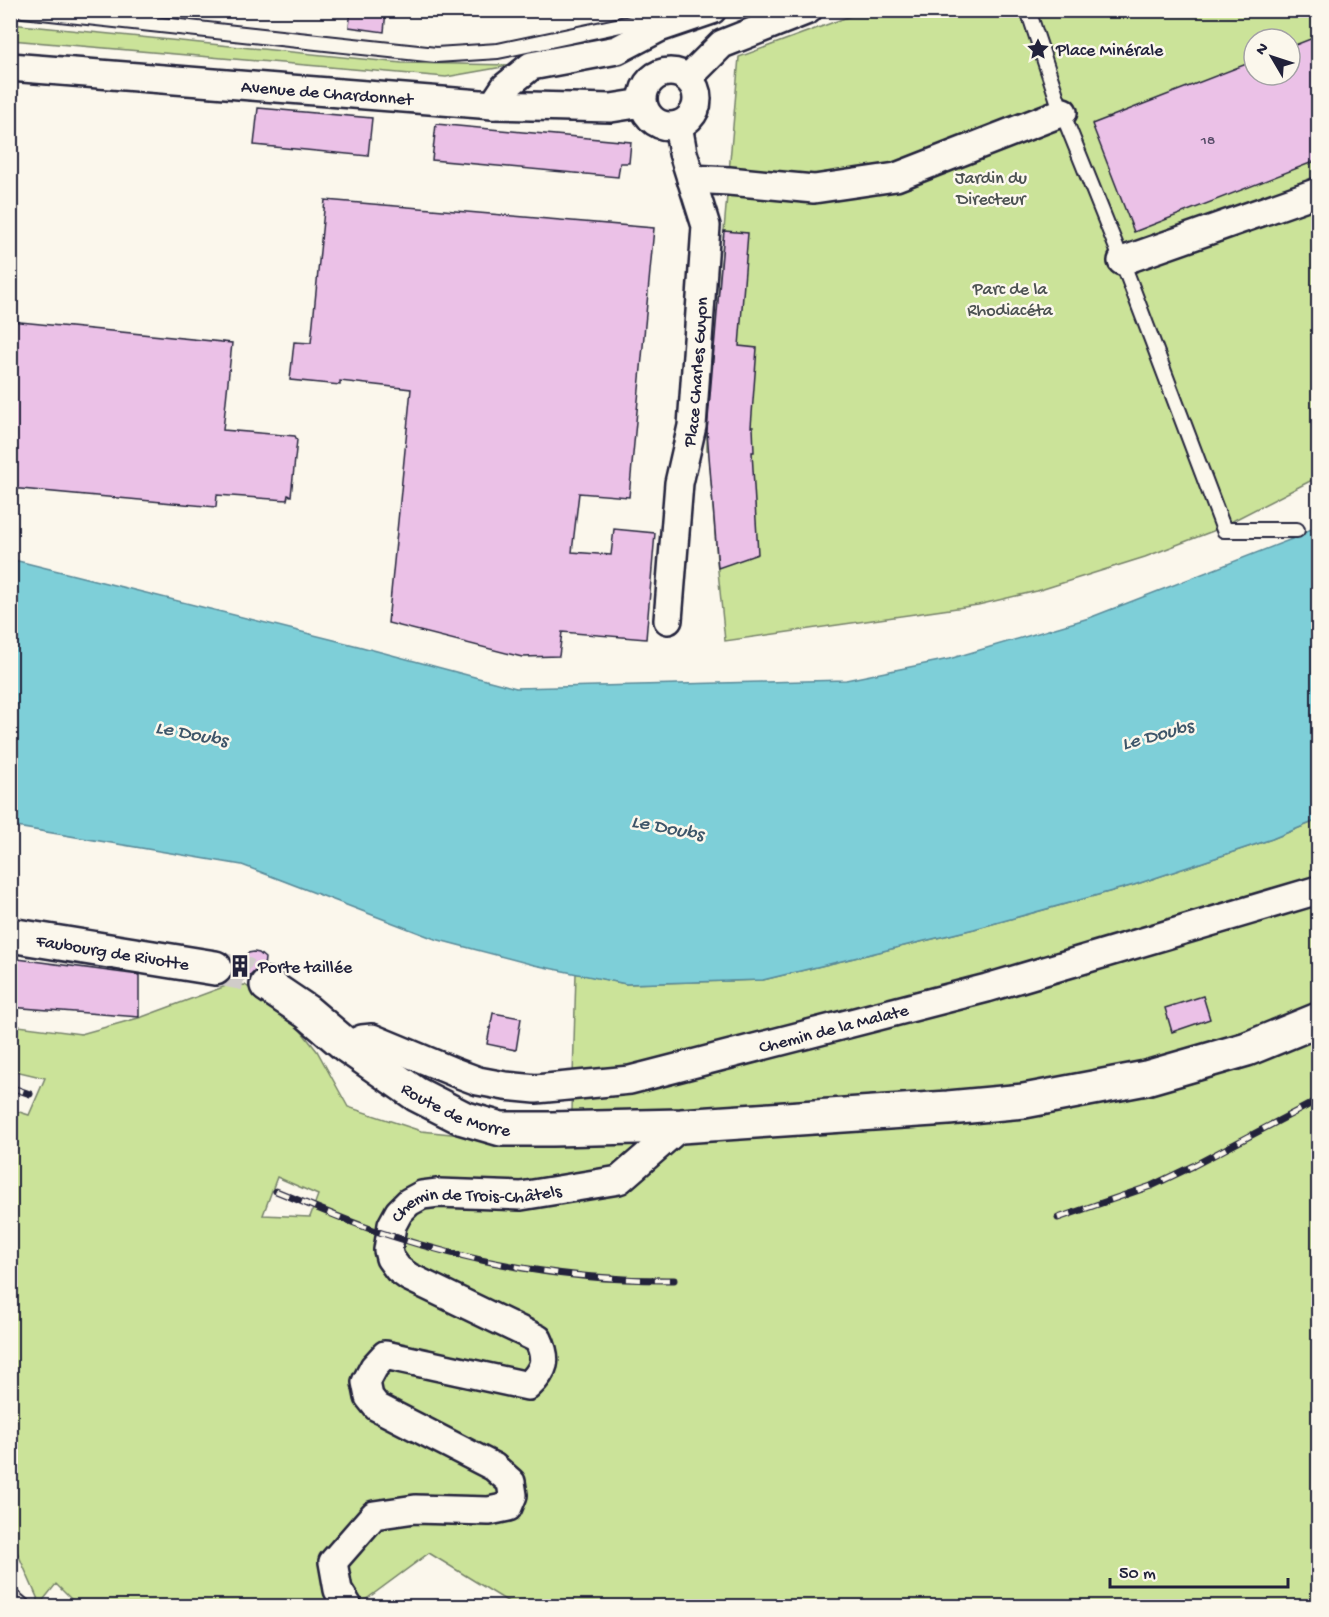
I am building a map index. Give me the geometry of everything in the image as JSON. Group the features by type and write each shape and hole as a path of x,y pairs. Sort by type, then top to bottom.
{"main road":[{"name":"Faubourg de Rivotte","path":"10,935 215,968"},
{"name":"Route de Morre","path":"267,985 307,1012 346,1046 424,1099 463,1118 501,1129 681,1126 1024,1101 1146,1078 1247,1049 1318,1020"}],"street":[{"path":"493,105 505,87 531,66 617,50 657,19 712,10"},
{"path":"688,78 722,44 760,18 808,10"},
{"name":"Avenue de Chardonnet","path":"10,66 493,105 611,108 643,103"},
{"path":"670,72 688,78 697,93 696,109 691,116 678,125 659,125 651,120 643,103 643,94 653,78 670,72"},
{"path":"691,179 814,189 896,177 1062,112"},
{"name":"Place Charles Guyon","path":"668,620 679,483 692,426 706,226 682,153 678,125"},
{"path":"1122,261 1318,192"},
{"name":"Chemin de la Malate","path":"346,1046 362,1039 372,1038 478,1081 536,1089 631,1070 987,988 1318,890"},
{"name":"Chemin de Trois-Châtels","path":"348,1606 338,1590 333,1562 374,1515 415,1509 489,1511 508,1507 513,1495 511,1482 494,1467 377,1407 369,1397 366,1382 374,1366 385,1355 528,1386 538,1376 544,1363 543,1349 537,1339 409,1277 398,1269 390,1258 388,1239 399,1212 409,1202 422,1195 438,1193 522,1196 620,1180 681,1126"}],"lane":[{"path":"24,10 436,55 498,51 657,19"},
{"path":"1028,10 1062,112 1122,261 1224,530 1297,530"},
{"path":"10,1594 23,1606"}],"green space":[{"name":"Parc de la Rhodiacéta","path":"864,11 1318,11 1318,477 1213,531 1145,557 1037,591 978,605 725,641 709,451 707,450 707,426 739,57"},
{"path":"10,24 402,63 514,65 446,77 11,40"},
{"path":"1318,820 1318,1606 863,1606 861,1601 826,1603 826,1606 515,1606 429,1553 357,1606 78,1606 56,1584 40,1604 11,1538 10,1109 29,1115 45,1078 11,1070 11,1025 81,1034 142,1017 226,986 245,985 290,1017 317,1051 348,1107 421,1131 571,1146 576,973 626,984 763,980 974,929 1134,885 1272,839","holes":["277,1177 318,1195 310,1217 263,1215"]}],"water":[{"name":"Le Doubs","path":"1318,525 1318,820 1272,839 1134,885 974,929 763,980 626,984 534,965 435,939 242,865 11,826 10,559 516,688 846,680 949,659 1089,618 1297,537"}],"building":[{"path":"351,10 386,10 384,32 349,27"},
{"path":"1318,36 1318,160 1134,232 1092,124 1242,66 1242,87 1302,87 1302,42"},
{"path":"258,108 372,118 368,156 254,145"},
{"path":"436,124 631,142 629,163 620,163 618,177 432,160"},
{"path":"325,200 654,228 629,497 579,493 572,552 611,555 614,529 655,533 646,639 562,632 559,656 522,657 388,623 411,389 340,381 340,385 290,380 294,342 311,343"},
{"path":"724,231 748,233 739,346 757,348 751,427 753,427 754,452 752,452 758,554 718,568 707,431"},
{"path":"10,321 232,343 223,430 295,436 297,440 291,496 288,495 287,500 217,495 216,507 10,488"},
{"path":"254,952 265,958 264,967 258,968 251,975 228,981 248,953"},
{"path":"10,958 139,975 139,1017 10,1007"},
{"path":"1203,996 1210,1019 1172,1032 1165,1008"},
{"path":"493,1013 521,1018 516,1050 487,1044"}],"tunnel":[{"path":"215,968 245,974 267,985"}],"railway":[{"path":"10,1087 30,1094"},
{"path":"1058,1218 1151,1186 1318,1100"},
{"path":"276,1191 382,1233 454,1254 563,1274 637,1280 674,1280"}],"place":[{"name":"Place Minérale","path":"1038,49"},
{"name":"Porte taillée","path":"240,966"}],"park label":[{"name":"Jardin du Directeur","path":"991,187"}]}
